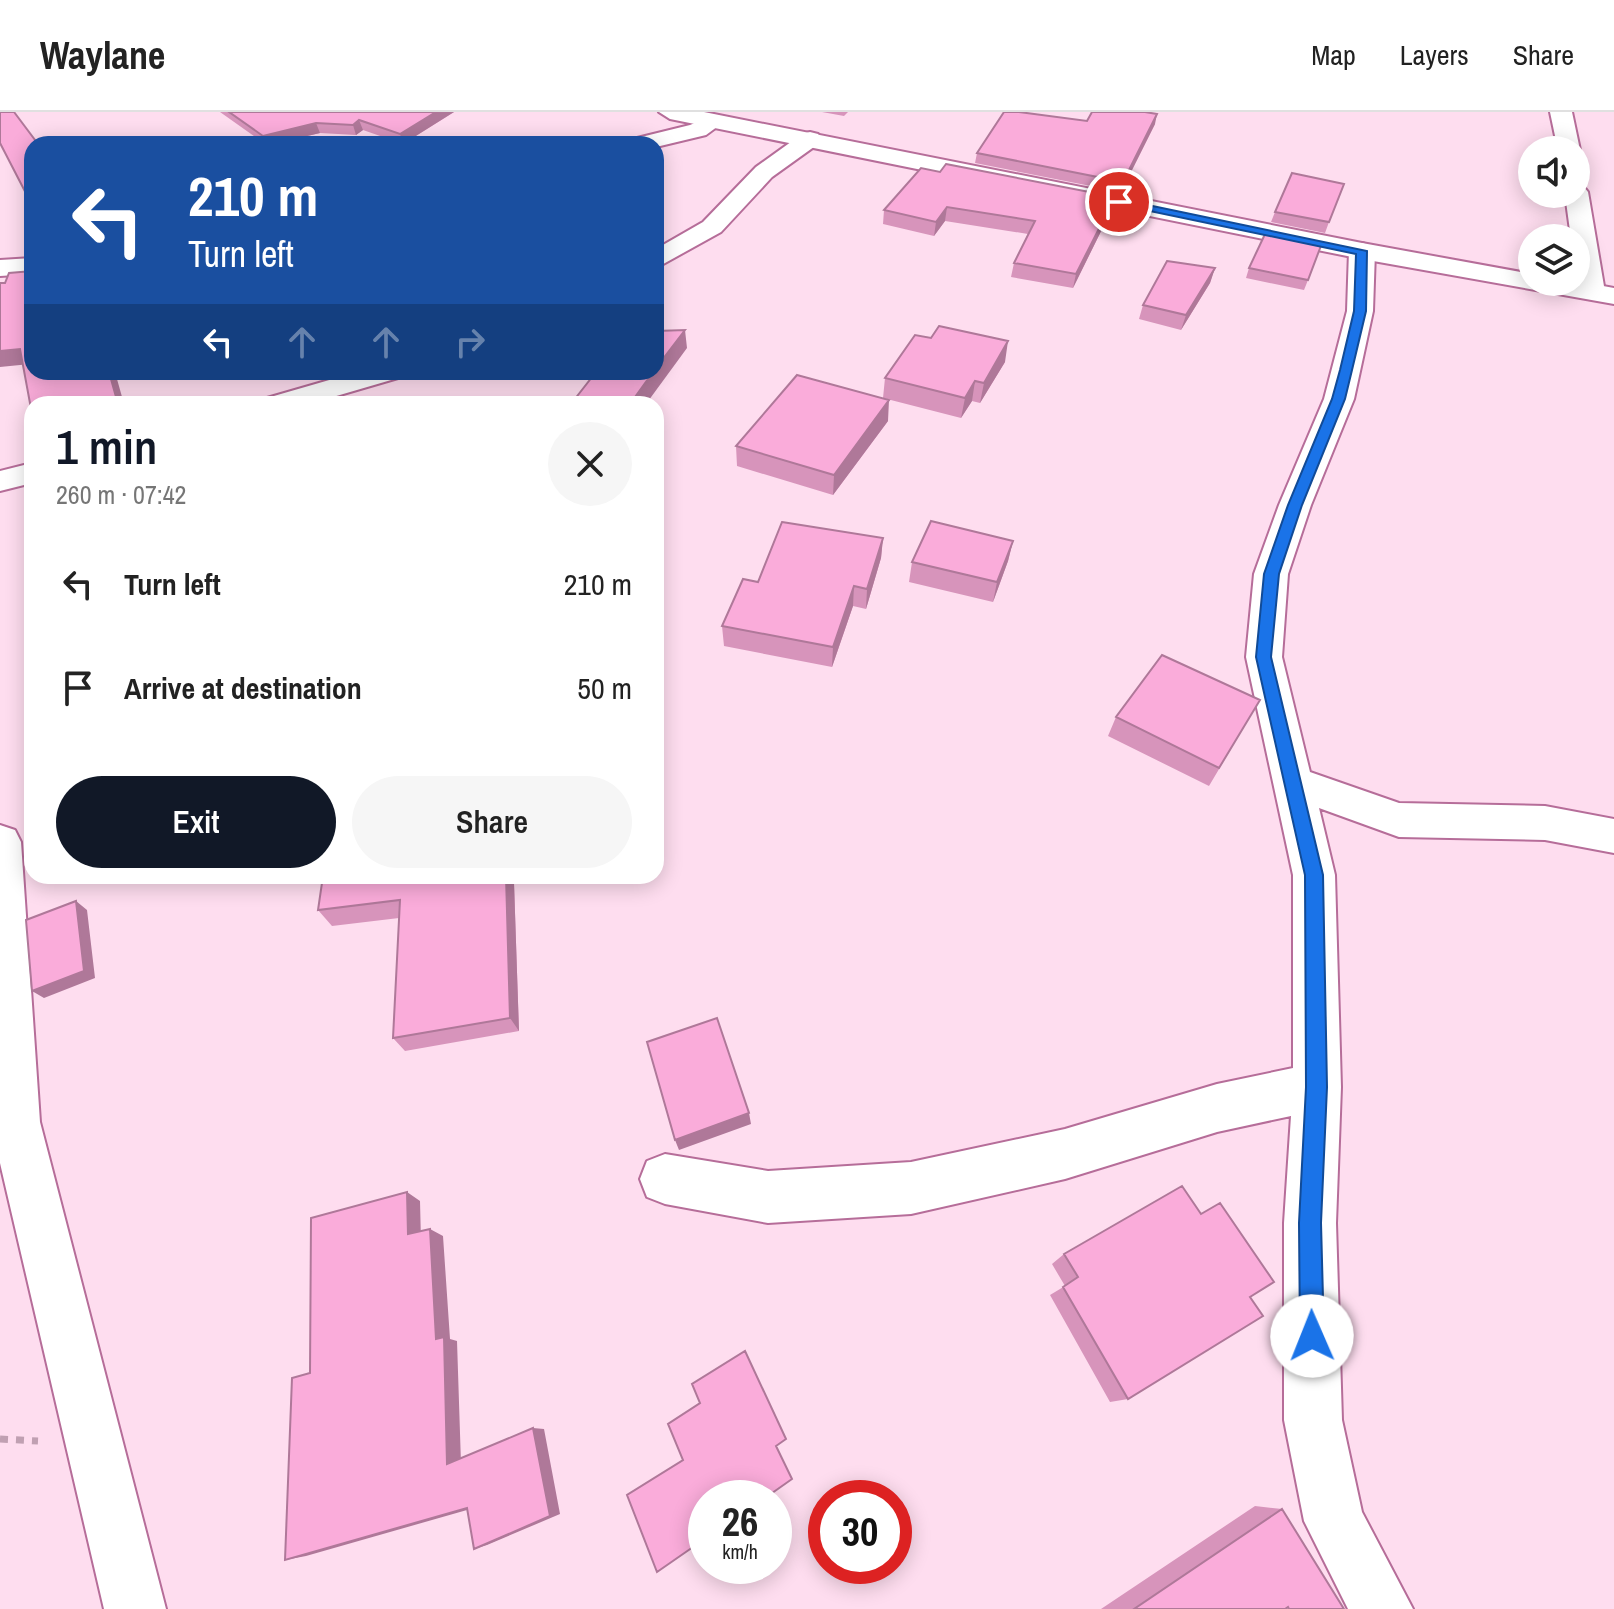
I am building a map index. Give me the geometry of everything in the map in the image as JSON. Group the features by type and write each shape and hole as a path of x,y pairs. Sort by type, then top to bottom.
{"street":[{"path":"670,112 1362,251 1518,279"},
{"path":"1561,112 1566,136"},
{"path":"664,138 698,130 714,121"},
{"path":"664,255 712,227 764,172 810,139"},
{"path":"1580,208 1603,294"},
{"path":"1362,251 1360,311 1339,399 1295,505 1271,574 1264,657 1314,875 1317,1087 1310,1223 1313,1420 1334,1521 1382,1609"},
{"path":"0,268 24,266"},
{"path":"305,396 360,380"},
{"path":"0,481 24,475"},
{"path":"1295,783 1399,820 1545,823 1614,836"},
{"path":"0,842 15,1122 135,1609"},
{"path":"665,1179 768,1197 911,1188 1065,1154 1217,1108 1317,1087"}],"building":[{"path":"0,112 14,112 32,136 24,136 24,190 0,143"},
{"path":"229,112 436,112 400,134 359,120 353,125 316,123 263,136"},
{"path":"1004,112 1087,121 1092,112 1157,114 1123,182 977,153"},
{"path":"946,164 1115,197 1076,274 1014,263 1035,221 947,207 936,222 884,210 921,168 940,172"},
{"path":"1292,173 1344,184 1329,222 1275,212"},
{"path":"1266,232 1322,243 1308,280 1249,268"},
{"path":"1167,261 1215,268 1186,315 1143,305"},
{"path":"24,272 24,371 20,349 0,351 0,283 5,283 9,273"},
{"path":"939,326 1008,341 984,383 975,381 965,398 885,378 915,335 931,338"},
{"path":"685,330 664,358 664,331"},
{"path":"797,375 889,400 834,475 736,446"},
{"path":"26,380 111,380 116,396 29,396"},
{"path":"590,380 647,380 636,396 577,396"},
{"path":"931,521 1013,541 997,582 912,562"},
{"path":"782,522 883,538 867,589 854,586 833,647 722,626 743,579 758,582"},
{"path":"1162,655 1260,700 1219,768 1116,717"},
{"path":"322,884 506,884 510,1018 393,1038 400,900 318,910"},
{"path":"76,901 84,971 32,991 26,920"},
{"path":"717,1018 749,1113 675,1140 647,1042"},
{"path":"1182,1186 1201,1214 1220,1203 1274,1282 1250,1297 1263,1316 1128,1399 1063,1287 1078,1277 1064,1254"},
{"path":"407,1192 408,1234 430,1229 436,1339 444,1337 447,1464 533,1428 550,1516 474,1549 467,1508 285,1560 292,1378 310,1373 311,1218"},
{"path":"745,1351 786,1439 776,1446 792,1479 688,1480 688,1550 657,1572 627,1495 683,1460 668,1424 700,1403 692,1384"},
{"path":"1282,1509 1344,1609 1134,1609"}],"route":[{"path":"1119,202 1362,251 1360,311 1339,399 1295,505 1271,574 1264,657 1314,875 1317,1087 1310,1223 1312,1336"}]}
